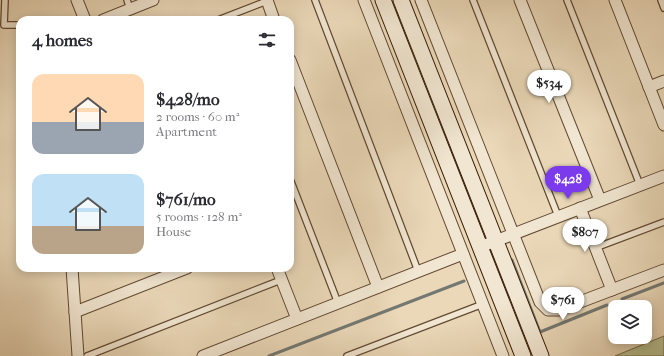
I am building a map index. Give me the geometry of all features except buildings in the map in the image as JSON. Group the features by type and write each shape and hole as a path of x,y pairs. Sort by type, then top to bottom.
{"street":[{"path":"77,0 83,16"},
{"path":"109,16 128,5 153,0"},
{"path":"267,0 273,16"},
{"path":"364,0 503,356"},
{"path":"383,0 522,356"},
{"path":"401,0 541,356"},
{"path":"520,0 600,200"},
{"path":"615,0 664,125"},
{"path":"423,1 540,302 548,310 559,310 664,270"},
{"path":"294,70 378,287"},
{"path":"649,87 664,81"},
{"path":"480,247 664,176"},
{"path":"580,208 612,290"},
{"path":"203,356 463,254"},
{"path":"72,272 78,356"},
{"path":"75,312 177,272"},
{"path":"278,272 297,319"}],"lane":[{"path":"5,0 4,25 16,25"},
{"path":"228,16 267,0"},
{"path":"315,0 418,272"},
{"path":"473,0 558,216"},
{"path":"567,0 640,185"},
{"path":"661,0 664,8"},
{"path":"294,189 338,303"},
{"path":"595,248 664,222"},
{"path":"87,356 281,280"},
{"path":"347,356 483,304"}],"green space":[{"path":"664,336 664,356 615,356 644,344 652,344 652,341"}],"waterway":[{"path":"512,260 540,332 607,305"},
{"path":"269,356 464,281"},
{"path":"622,299 664,283"}]}
